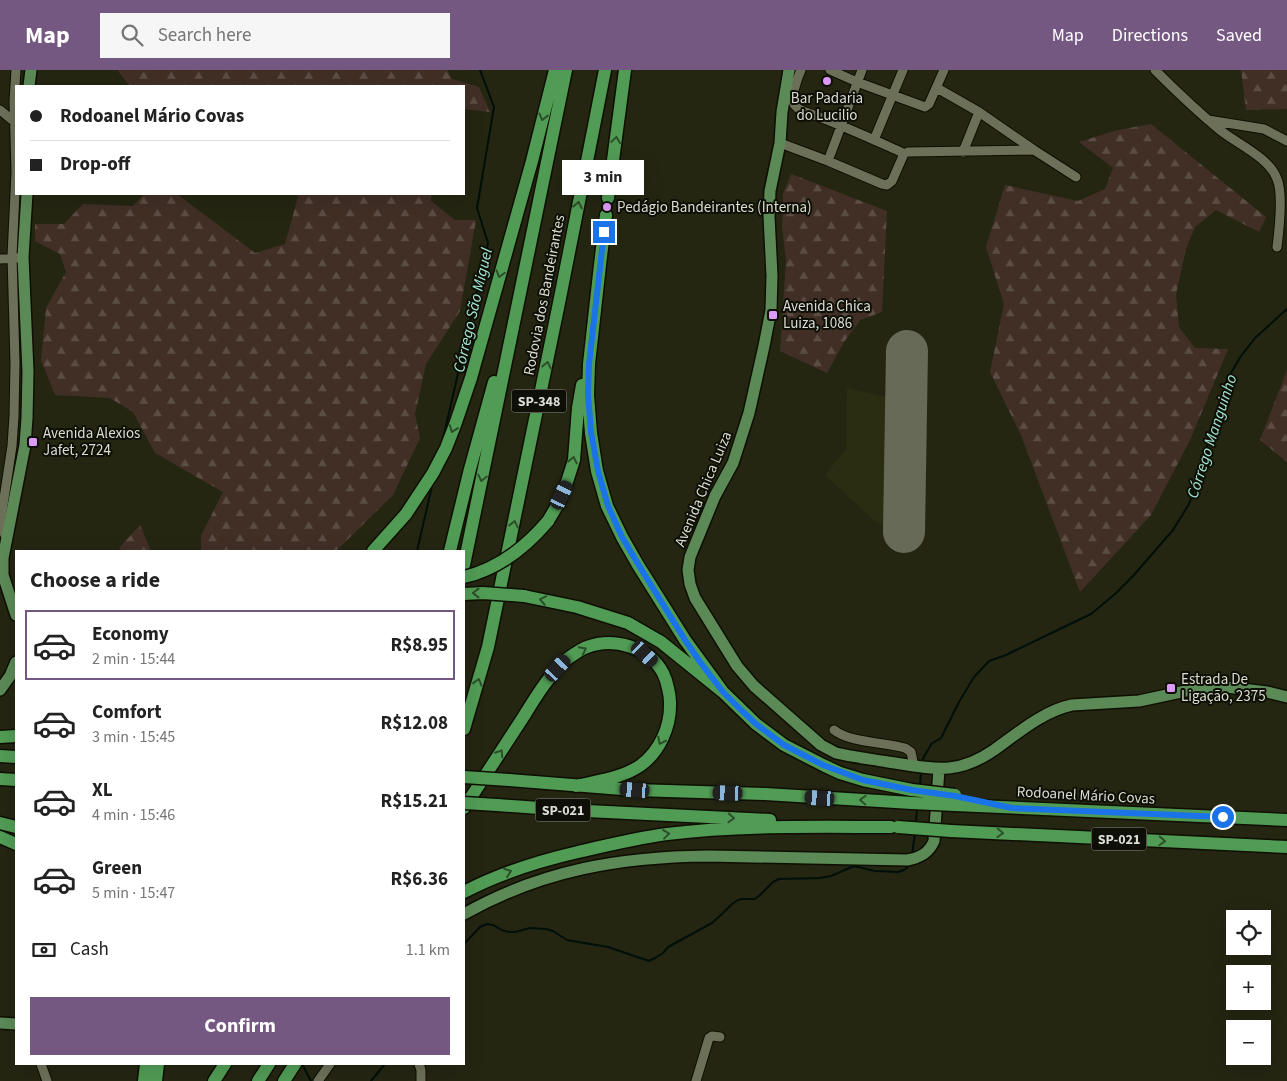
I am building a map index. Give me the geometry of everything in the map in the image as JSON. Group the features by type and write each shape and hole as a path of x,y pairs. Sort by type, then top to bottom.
{"highway":[{"path":"374,550 406,514 433,473 452,433 476,360 532,161 555,70"},
{"name":"Rodovia dos Bandeirantes","path":"465,560 566,70"},
{"name":"Rodovia dos Bandeirantes","path":"465,726 488,647 605,70"},
{"path":"608,198 625,70"},
{"path":"606,215 589,364 588,395 591,432 598,471 608,506 622,537 685,640 723,692"},
{"path":"450,550 486,410 520,294"},
{"path":"465,577 492,567 518,552 548,521 558,504 574,460 582,382 589,364"},
{"path":"465,594 483,593 524,596 577,607 628,623 661,642 723,692 756,724 784,745 840,773 863,780 955,800"},
{"path":"465,806 550,677 566,659 586,647 600,644 631,646 655,662 663,673 670,701 670,712 665,733 657,749 640,765 622,775 576,786"},
{"path":"0,737 15,736"},
{"path":"0,756 15,757"},
{"name":"Rodoanel Mário Covas","path":"465,776 635,790 765,794 912,803 955,800 1012,808 1287,820"},
{"path":"0,779 15,780"},
{"name":"SP-021","path":"465,803 951,831 1287,847"},
{"path":"0,823 15,827"},
{"path":"465,891 480,883 511,871 550,859 636,839 690,832 742,829 894,827"},
{"path":"0,837 15,844"},
{"path":"144,1081 146,1065"},
{"path":"156,1081 158,1065"},
{"path":"214,1081 224,1065"},
{"path":"258,1081 268,1065"},
{"path":"284,1081 294,1065"}],"main road":[{"path":"29,85 31,70"},
{"name":"Avenida Chica Luiza","path":"788,70 780,143 770,191 771,310 764,346 748,413 733,463 716,496 690,557 688,570 695,598 745,676 764,696 821,745 836,753 939,769 964,766 978,760 1054,710 1072,705 1139,701 1195,689 1226,687 1267,692 1287,697"},
{"path":"15,613 1,578 6,537 25,445 27,418 28,372 18,258 27,195"},
{"path":"0,690 10,676 15,664"},
{"path":"465,914 527,884 597,866 639,860 685,856 914,859 926,853 934,840 939,769"},
{"path":"0,1023 15,1024"}],"street":[{"path":"15,85 16,70"},
{"path":"780,143 887,185 892,181 903,156 901,152 797,108 793,102 801,70"},
{"path":"830,70 922,107 929,104 944,70"},
{"path":"828,161 862,70"},
{"path":"874,140 903,70"},
{"path":"1156,70 1208,120 1262,160 1277,178 1279,186 1279,232 1277,247"},
{"path":"15,86 15,112"},
{"path":"936,88 979,112 1076,177"},
{"path":"0,110 15,122"},
{"path":"963,152 979,112"},
{"path":"1208,120 1264,129 1287,141"},
{"path":"908,152 1034,150"},
{"path":"6,537 0,525 12,446 14,416 18,258 15,195"},
{"path":"0,259 18,258"},
{"path":"834,730 850,738 905,748 911,752 914,766"},
{"path":"696,1081 709,1038 712,1036 720,1037"},
{"path":"40,1065 47,1081"},
{"path":"318,1081 329,1065"},
{"path":"419,1065 421,1081"}],"shaded area":[{"path":"899,350 916,350 913,532 895,531 876,522 825,475 846,449 847,388 898,399"}],"green space":[{"path":"447,70 452,79 479,87 490,112 465,109 465,85 129,85 118,71"},
{"path":"1241,70 1287,70 1287,109 1246,110"},
{"path":"1151,124 1266,217 1259,232 1216,210 1195,227 1186,249 1176,294 1179,327 1195,348 1228,349 1191,438 1151,515 1080,592 1021,435 990,372 1004,304 986,247 1005,185 1078,201 1105,189 1113,168 1079,142 1114,131"},
{"path":"791,174 887,211 882,312 860,320 844,342 827,373 780,351 786,261 782,226 783,194"},
{"path":"143,195 179,195 255,253 285,244 298,197 297,195 431,195 431,201 455,220 476,220 460,311 426,364 415,414 420,438 393,495 337,550 201,550 201,536 223,492 155,453 133,412 110,398 55,395 41,360 46,308 66,272 60,254 35,241 35,224 64,224 83,204 133,206"},
{"path":"1287,370 1287,462 1260,440"},
{"path":"140,525 151,550 122,550 119,548"}],"waterway":[{"name":"Córrego São Miguel","path":"443,439 488,243 477,208 494,107 480,70"},
{"name":"Córrego Manguinho","path":"922,763 931,744 941,738 974,677 989,661 1006,655 1091,614 1133,576 1173,530 1189,504 1196,485 1228,378 1241,356 1255,338 1287,309"},
{"name":"Córrego São Miguel","path":"417,550 432,486"},
{"name":"Córrego Manguinho","path":"920,786 921,771"},
{"name":"Córrego Manguinho","path":"916,823 917,808"},
{"name":"Córrego Manguinho","path":"912,855 915,833"},
{"name":"Córrego Manguinho","path":"465,943 480,927 487,924 509,932 530,928 546,929 567,940 608,947 649,961 663,953 668,947 712,923 738,900 755,899 773,882 779,879 820,878 831,876 854,866 875,871 898,872 910,865"},
{"name":"Córrego São Miguel","path":"303,1065 311,1081"},
{"path":"371,1081 384,1065"}],"runway":[{"path":"904,532 907,351"}],"place":[{"name":"Bar Padaria do Lucilio","path":"827,81"},
{"name":"Pedágio Bandeirantes (Interna)","path":"607,207"},
{"name":"Avenida Chica Luiza, 1086","path":"773,315"},
{"name":"Avenida Alexios Jafet, 2724","path":"33,442"},
{"name":"Estrada De Ligação, 2375","path":"1171,688"}],"route":[{"path":"604,232 589,364 588,395 591,432 598,471 608,506 622,537 654,591 700,662 723,692 740,709 784,745 840,773 863,780 1012,808 1223,817"}]}
